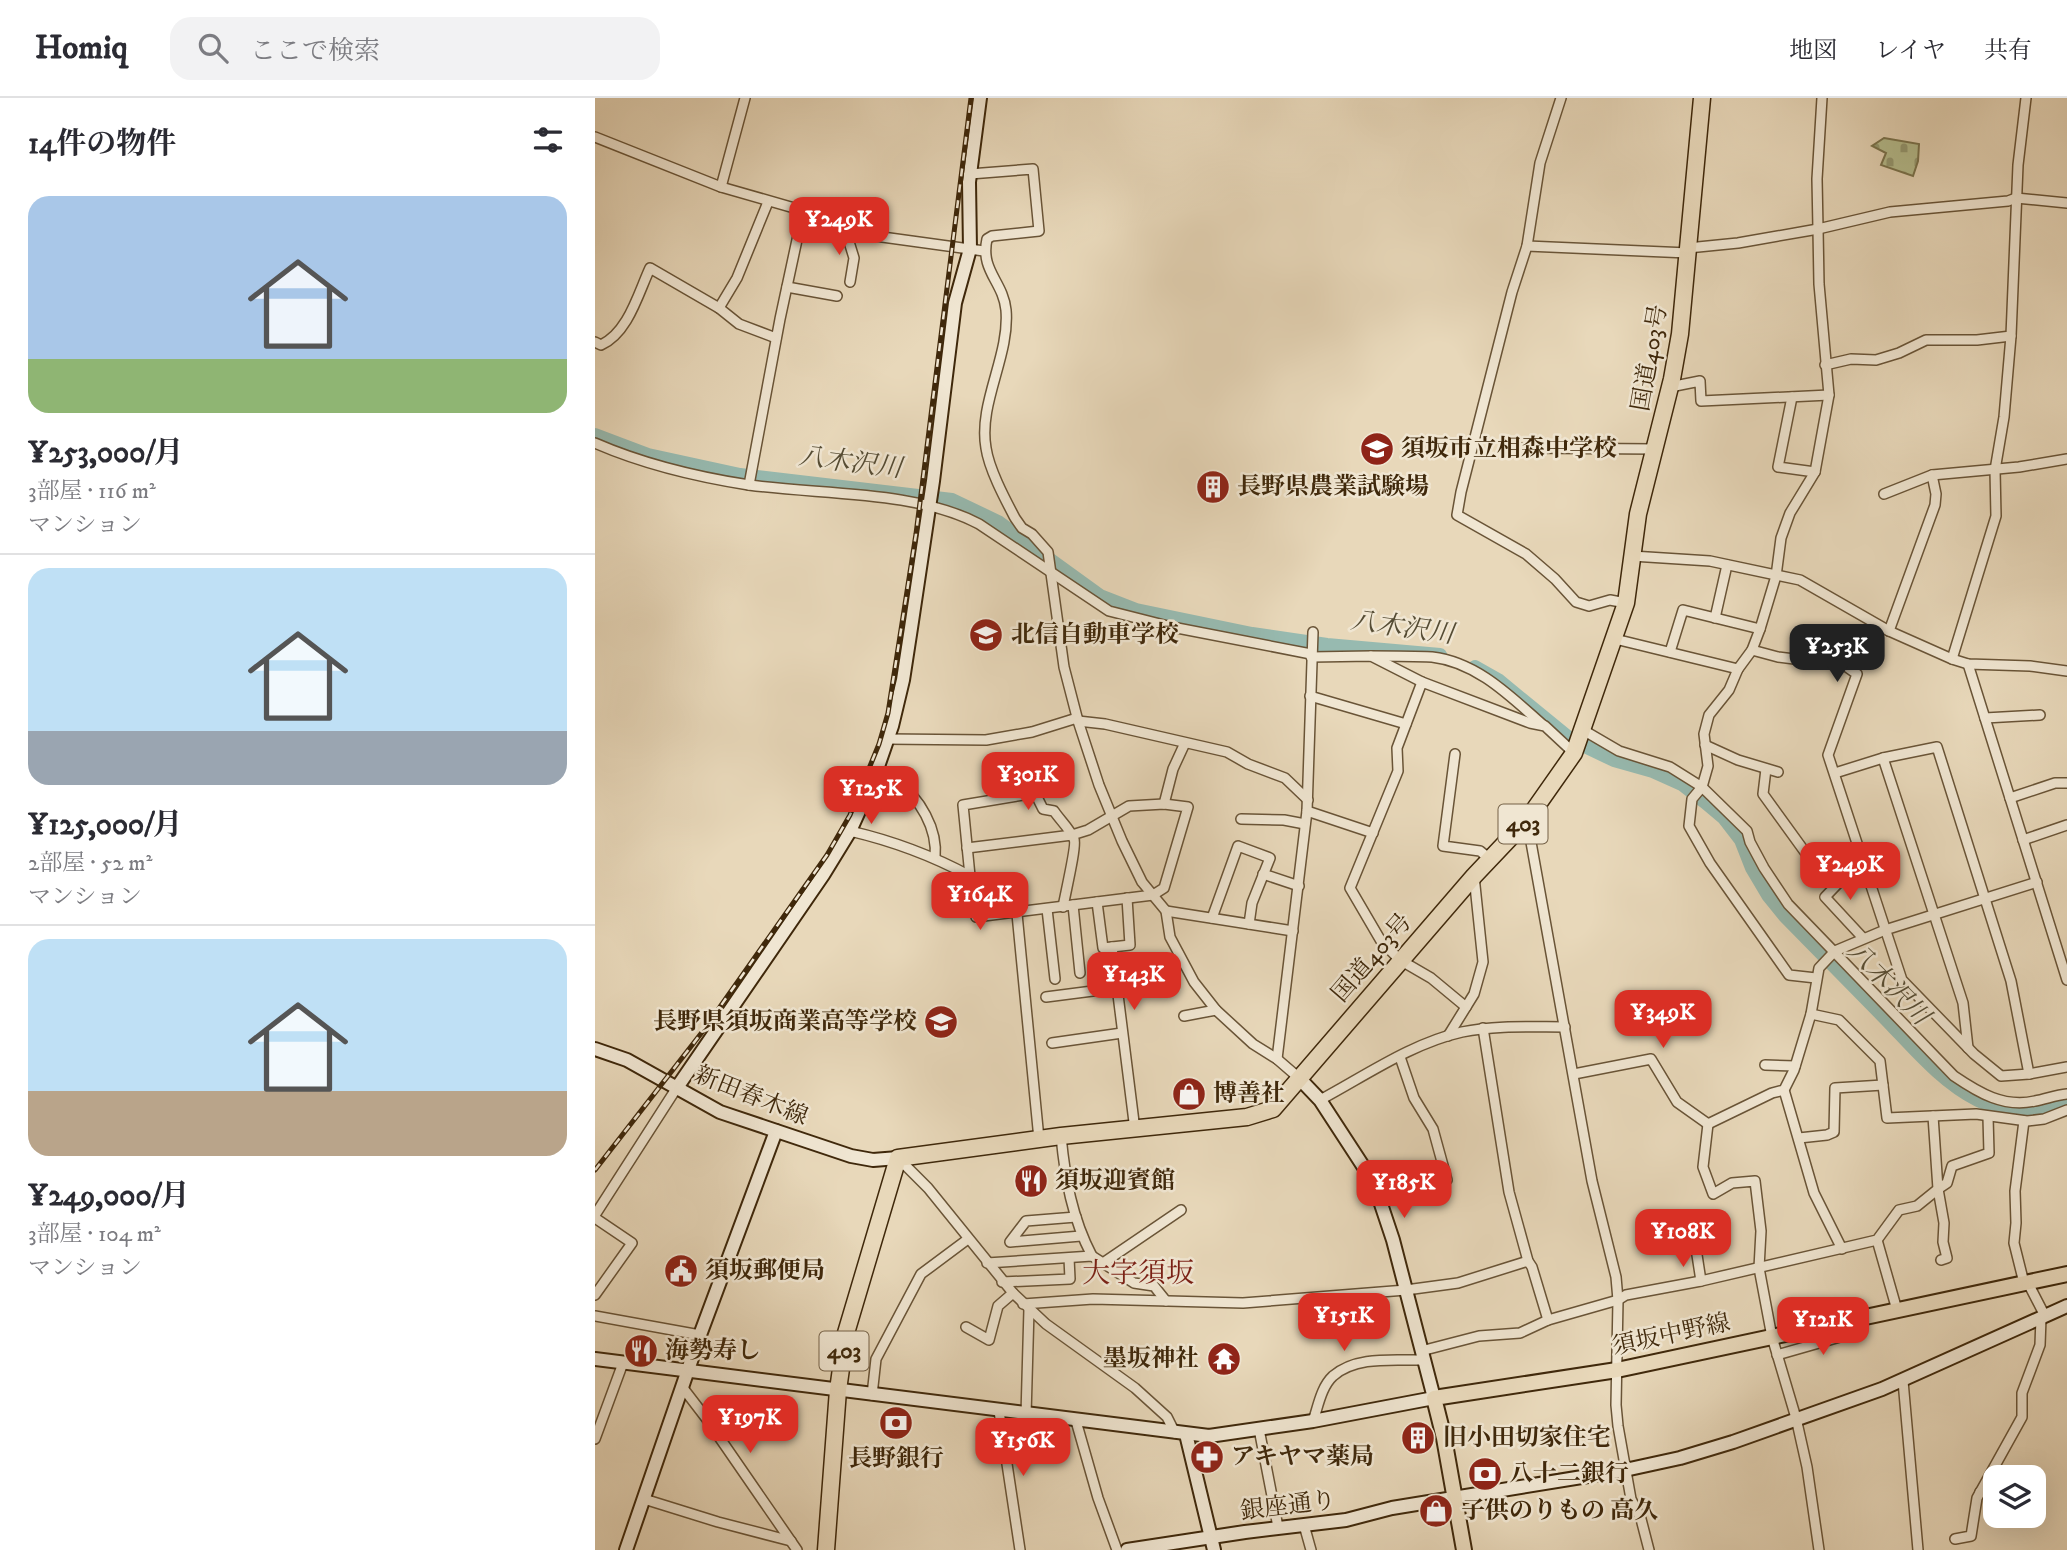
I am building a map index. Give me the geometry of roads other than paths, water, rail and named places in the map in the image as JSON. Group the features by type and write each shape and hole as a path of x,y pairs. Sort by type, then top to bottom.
{"highway":[{"name":"国道403号","path":"898,1158 1061,1136 1247,1118 1273,1110 1400,960 1527,820 1574,753 1626,603 1638,514 1670,387 1680,334 1702,98"},
{"name":"403","path":"826,1550 838,1390 846,1333 898,1158"}],"main road":[{"name":"須坂中野線","path":"1434,1398 1617,1370 2067,1274"},
{"path":"1434,1398 1464,1550"}],"street":[{"path":"721,187 745,98"},
{"path":"1561,98 1540,163 1527,246 1497,349 1457,515 1526,554 1555,579 1576,603 1589,606 1610,600 1626,603"},
{"path":"1816,978 1789,975 1710,863 1689,826 1692,799 1702,787 1708,766 1704,734 1709,715 1729,690 1738,669 1752,650 1776,576 1781,538 1790,513 1815,472 1829,395 1818,229 1817,179 1822,98"},
{"path":"1952,659 1996,516 1995,470 2004,418 2011,336 2018,165 2026,98"},
{"path":"595,1295 632,1243 595,1217 676,1089 823,875 850,831 876,773 887,739 903,680 930,505 955,303 970,250 970,174 978,99"},
{"path":"595,137 721,187 839,223 846,232 854,258 850,282"},
{"path":"595,1359 1209,1436 1313,1421 1434,1398 1378,1195 1366,1170 1320,1100 1299,1078 1277,1059 1253,1044 1216,1010 1194,982 1170,937 1166,911 1137,872 1099,785 1077,720 1064,667 1048,552 1015,518 986,449 985,427 1006,331 1006,310 1004,299 987,268 984,251 987,239 992,236 1039,231 1033,169 970,174"},
{"path":"1527,246 1688,251 1818,229 1889,212 2008,201 2016,198 2067,203"},
{"path":"719,308 737,278 768,202"},
{"path":"749,483 803,212"},
{"path":"846,232 984,251"},
{"path":"595,342 601,345 612,340 622,327 650,268 719,308 739,324 776,338"},
{"path":"787,287 838,296"},
{"path":"1825,365 1851,359 1877,360 1926,340 1977,340 2011,336"},
{"path":"1670,387 1700,382 1701,401 1829,395"},
{"path":"1792,397 1779,467 1815,472"},
{"path":"595,443 677,470 749,483 930,505 959,513 1109,611 1172,627 1311,655 1434,657 1462,665 1496,684 1574,753"},
{"path":"1508,448 1655,449"},
{"path":"1884,494 1932,475 2067,460"},
{"path":"1889,631 1935,505 1932,475"},
{"path":"1632,556 1710,561 1800,580 1889,631 1952,659 1968,664 2030,666 2067,671"},
{"path":"1714,618 1727,565"},
{"path":"1670,652 1683,610 1760,629"},
{"path":"1277,1059 1308,800 1313,632"},
{"path":"1615,639 1738,669"},
{"path":"1752,650 1810,661 1837,660 1857,674 1828,755 1902,980 1968,1048 2001,1076 2067,1067"},
{"path":"1371,656 1422,682 1530,723 1545,726"},
{"path":"1968,664 2023,840 2062,946 2067,980"},
{"path":"1422,682 1397,748 1398,771 1350,888 1381,942 1400,960 1431,978 1466,1007"},
{"path":"1310,696 1406,724"},
{"path":"1985,718 2040,715"},
{"path":"887,739 986,740 1077,720 1105,724 1227,752 1248,764 1285,778 1308,800"},
{"path":"1583,730 1619,751 1670,767 1702,787 1747,831 1764,868 1789,904 1954,1076 1980,1094 2005,1103 2034,1102 2067,1094"},
{"path":"1164,804 1173,769 1185,743"},
{"path":"1705,746 1778,772"},
{"path":"1835,774 1884,758 1937,747 2016,1001 2029,1074"},
{"path":"1455,754 1443,846 1480,851 1491,860"},
{"path":"1884,758 1963,1003 1968,1048"},
{"path":"1766,769 1763,794 1818,870 1836,884"},
{"path":"876,773 896,781 924,810 936,844 935,858"},
{"path":"2010,798 2055,783 2067,783"},
{"path":"967,848 1072,835 1088,830 1129,806 1164,804 1188,807 1164,888 1153,895 1068,906 1017,914 976,918 970,876 967,848 963,805 1035,793 1043,809 1054,811 1072,835 1076,848 1069,872 1068,906 1080,973"},
{"path":"1307,811 1373,832"},
{"path":"1241,819 1284,820 1305,824"},
{"path":"1527,820 1592,1181 1616,1277 1616,1405 1631,1499 1641,1519 1649,1550"},
{"path":"2023,840 2067,825"},
{"path":"850,831 887,840 935,858 970,876"},
{"path":"1212,918 1238,846 1270,858 1252,903 1249,924"},
{"path":"1863,938 1825,897 1849,872 1865,868"},
{"path":"1263,874 1299,886"},
{"path":"1448,1036 1474,994 1483,962 1474,876"},
{"path":"1842,1249 1814,1193 1784,1090 1795,1066 1811,1014 1816,978 1823,961 1834,952 1863,938 2037,882"},
{"path":"1097,902 1103,948 1130,945 1127,898"},
{"path":"1047,909 1055,979"},
{"path":"1166,911 1293,931"},
{"path":"1017,914 1039,1139"},
{"path":"1112,947 1135,1130"},
{"path":"1046,997 1116,988"},
{"path":"1184,1016 1216,1010"},
{"path":"1811,1014 1839,1020 1880,1060 1888,1118 1976,1114 2024,1121 2044,1119 2067,1110"},
{"path":"1320,1100 1400,1057 1448,1036 1483,1028 1565,1027"},
{"path":"1483,1028 1510,1192 1528,1261 1548,1320"},
{"path":"1052,1043 1122,1032"},
{"name":"新田春木線","path":"595,1049 627,1060 720,1112 851,1156 873,1160 898,1158"},
{"path":"1400,1057 1414,1098 1433,1129 1447,1180"},
{"path":"1574,1074 1651,1059 1677,1102 1708,1124"},
{"path":"1765,1065 1795,1066"},
{"path":"1799,1138 1834,1132 1835,1088 1883,1085"},
{"path":"1708,1124 1772,1093 1784,1090"},
{"path":"1933,1116 1938,1189 1947,1258 1941,1260"},
{"path":"1313,1421 1321,1394 1333,1376 1359,1362 1423,1356 1479,1336 1520,1333 1548,1320 1618,1300 1626,1295 1701,1281 1877,1240 1899,1210 1917,1206 1947,1183 1952,1166 1989,1153 1988,1117"},
{"path":"1955,1539 1971,1536 1977,1498 2022,1417 2022,1393 2040,1345 2043,1317 2026,1283 2014,1243 2015,1191 2024,1121"},
{"path":"1708,1124 1703,1167 1713,1194 1732,1183 1755,1181 1761,1231 1759,1268 1772,1337 1796,1418 1807,1467 1819,1550"},
{"path":"626,1550 700,1335 776,1131"},
{"path":"1061,1136 1065,1171 1076,1217 1081,1236 1092,1256 1133,1283 1154,1286 1166,1301"},
{"path":"898,1158 928,1188 986,1263 1026,1306 1046,1324 1135,1388 1167,1417 1180,1433 1212,1544"},
{"path":"1103,1263 1181,1210"},
{"path":"1076,1217 1026,1221 1010,1242 1081,1236"},
{"path":"1695,1220 1695,1242 1701,1281"},
{"path":"872,1395 876,1359 921,1274 968,1239"},
{"path":"1877,1240 1897,1310"},
{"path":"986,1263 1092,1256"},
{"path":"1002,1282 1070,1279 1069,1258"},
{"path":"1026,1306 1093,1299 1243,1303 1406,1290 1458,1283 1528,1261"},
{"path":"966,1327 989,1340 998,1306 1013,1293"},
{"path":"1026,1306 1026,1415"},
{"name":"銀座通り","path":"1127,1550 1212,1544 1278,1527 1346,1520 1392,1508 1625,1470 1680,1458 1733,1442 1903,1381 2067,1306"},
{"path":"595,1316 700,1335"},
{"path":"1777,1355 1861,1331"},
{"path":"595,1439 623,1363"},
{"path":"1903,1381 1918,1550"},
{"path":"683,1388 797,1550"},
{"path":"999,1411 1020,1550"},
{"path":"1076,1421 1098,1498 1117,1550"},
{"path":"1259,1429 1278,1527"},
{"path":"644,1499 791,1541"},
{"path":"1304,1525 1311,1550"}],"waterway":[{"name":"八木沢川","path":"595,435 648,455 740,475 952,500 998,522 1100,596 1136,610 1252,634 1327,645 1440,655"},
{"name":"八木沢川","path":"1475,667 1498,680 1570,739 1614,760 1653,771 1682,784 1724,818 1741,840 1752,868 1768,895 1785,916 1918,1053 1952,1084 1978,1100 1999,1107 2033,1108 2067,1103"}],"railway":[{"path":"595,1170 703,1031 827,855 850,815 879,744 888,713 916,534 971,98"}],"place":[{"name":"須坂市立相森中学校","path":"1377,449"},
{"name":"長野県農業試験場","path":"1213,487"},
{"name":"北信自動車学校","path":"986,635"},
{"name":"長野県須坂商業高等学校","path":"941,1022"},
{"name":"博善社","path":"1189,1094"},
{"name":"須坂迎賓館","path":"1031,1181"},
{"name":"須坂郵便局","path":"681,1271"},
{"name":"海勢寿し","path":"641,1351"},
{"name":"墨坂神社","path":"1224,1359"},
{"name":"長野銀行","path":"896,1423"},
{"name":"旧小田切家住宅","path":"1418,1438"},
{"name":"アキヤマ薬局","path":"1207,1457"},
{"name":"八十二銀行","path":"1485,1474"},
{"name":"子供のりもの 高久","path":"1436,1511"}],"district":[{"name":"大字須坂","path":"1138,1273"}]}
